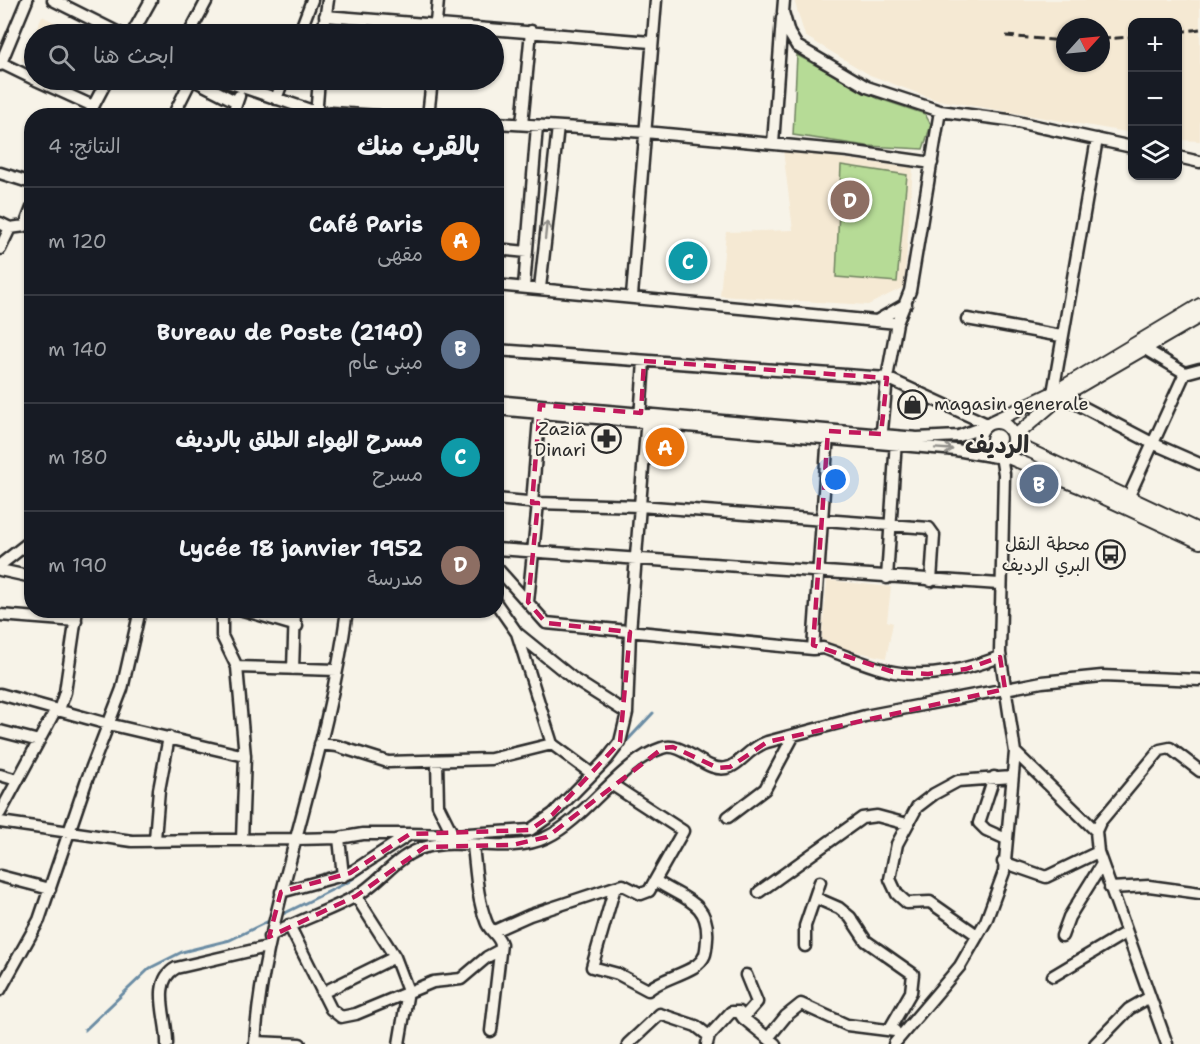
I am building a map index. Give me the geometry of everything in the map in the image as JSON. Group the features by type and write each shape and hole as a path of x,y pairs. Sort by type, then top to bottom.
{"main road":[{"path":"998,456 1057,395 1200,305"},
{"path":"1200,316 1144,349 1057,395 988,424 980,432 979,444 981,449 1081,487 1200,542"},
{"path":"988,424 1006,426 1013,441 1200,531"}],"street":[{"path":"24,74 0,64 27,0"},
{"path":"138,24 151,0"},
{"path":"194,24 207,0"},
{"path":"303,24 312,0"},
{"path":"325,24 328,0"},
{"path":"436,24 438,0"},
{"path":"632,296 656,0"},
{"path":"773,144 784,0"},
{"path":"56,1 101,24"},
{"path":"783,12 789,33 797,46 810,56 867,87 940,111 1008,120 1128,146"},
{"path":"326,16 388,24"},
{"path":"504,31 651,42"},
{"path":"522,124 531,31"},
{"path":"54,90 86,108"},
{"path":"93,108 102,90"},
{"path":"177,108 187,90"},
{"path":"212,90 237,102"},
{"path":"235,108 242,90"},
{"path":"251,90 300,108"},
{"path":"276,99 279,90"},
{"path":"317,108 318,90"},
{"path":"429,108 431,90"},
{"path":"881,439 887,378 897,323 907,303 940,111"},
{"path":"504,123 645,132 848,151 932,163"},
{"path":"524,287 537,126"},
{"path":"540,288 558,127"},
{"path":"1097,140 1061,336 1057,395 1152,443 1200,464"},
{"path":"1182,158 1200,162"},
{"path":"0,173 24,180"},
{"path":"531,201 549,202"},
{"path":"0,249 5,226 24,226"},
{"path":"504,250 527,252"},
{"path":"504,286 897,323"},
{"path":"878,320 907,303"},
{"path":"967,319 1061,336"},
{"path":"1144,349 1185,372 1200,369"},
{"path":"504,351 887,378 988,424"},
{"path":"0,822 112,839 296,839 339,838 363,834 453,835 531,830 553,814 620,742 627,713 630,632 640,506 644,361"},
{"path":"1128,498 1185,372"},
{"path":"504,402 540,409"},
{"path":"504,409 540,409 828,436 896,440 998,456 1004,474 999,584 1001,659 1015,752 1001,881 977,935 960,966 894,1044"},
{"path":"528,602 534,550 540,409"},
{"path":"896,440 943,438 988,424"},
{"path":"813,649 824,522 828,436"},
{"path":"887,578 896,440"},
{"path":"504,500 640,506 931,529 934,535 931,581"},
{"path":"0,565 24,546"},
{"path":"504,549 636,557 819,574 999,584"},
{"path":"0,570 24,574"},
{"path":"504,576 546,624 813,649 823,648 893,672 928,674 966,669 1001,659"},
{"path":"504,614 517,633 575,680 627,713"},
{"path":"0,615 24,615"},
{"path":"0,813 65,692 76,618"},
{"path":"0,990 4,976 39,920 68,831 122,689 138,618"},
{"path":"222,618 222,636 237,667 245,756 242,840"},
{"path":"270,618 297,626"},
{"path":"293,669 296,618"},
{"path":"300,1044 255,1043 270,937 320,744 337,670 346,618"},
{"path":"517,633 552,744 591,773"},
{"path":"237,667 337,670"},
{"path":"167,1044 162,988 165,976 176,968 270,937 289,924 356,896 415,851 444,844 512,845 547,837 611,784 663,747 673,747 718,768 730,767 752,747 794,735 865,716 1042,682 1102,675 1200,680"},
{"path":"0,694 108,724 245,756"},
{"path":"0,731 39,741"},
{"path":"728,817 765,789 794,735"},
{"path":"155,839 159,790 169,737"},
{"path":"320,744 337,746 388,762 491,759 552,744"},
{"path":"1167,1044 1125,933 1098,852 1096,831 1113,804 1160,750 1170,748 1200,770"},
{"path":"1015,752 1096,831"},
{"path":"437,761 438,805 453,835"},
{"path":"0,775 17,780"},
{"path":"994,777 979,823 986,830 1005,839"},
{"path":"977,935 930,902 907,903 897,894 890,879 897,844 917,807 945,787 958,781 1012,777"},
{"path":"494,931 530,915 623,885 645,894 656,881 683,831 611,784"},
{"path":"759,892 862,818 877,816 908,824"},
{"path":"281,895 343,876 410,834"},
{"path":"339,838 343,876"},
{"path":"473,846 477,885 486,922 499,937 500,950 490,1031"},
{"path":"1003,862 1046,877 1098,852"},
{"path":"1062,936 1069,917 1102,864"},
{"path":"0,876 50,889"},
{"path":"615,887 592,967 624,976 648,990 670,976 692,968 704,959 707,950 706,915 698,906 656,881"},
{"path":"805,946 805,926 820,882"},
{"path":"1110,888 1149,886 1200,893"},
{"path":"356,896 395,957 408,991 399,1044"},
{"path":"816,898 840,908 850,917 866,941 913,974 911,992 889,1030"},
{"path":"289,924 322,993 331,1009 341,1017 356,1014 433,982 461,979 487,957 500,950"},
{"path":"1053,976 1125,933"},
{"path":"322,993 395,957"},
{"path":"742,1018 758,1000 746,975"},
{"path":"1095,1044 1129,1009 1150,997"},
{"path":"628,1044 660,1014 696,1026 708,1040 731,1012 739,1012 742,1018 771,1042 786,1016 801,1005 847,1025 904,1033"}],"highlighted area":[{"path":"644,361 887,378 881,434 828,431 813,645 893,672 928,674 966,669 1000,657 1005,689 767,742 730,767 718,768 673,747 663,748 547,837 512,845 425,847 356,896 269,937 281,892 350,873 410,834 530,830 553,814 620,742 630,632 546,623 528,602 538,503 532,503 540,405 641,413"}],"shaded area":[{"path":"794,0 1200,0 1200,141 1182,140 1182,18 1128,18 1128,132 933,99 870,75 805,36"},
{"path":"42,16 58,24 38,24"},
{"path":"783,150 913,168 904,287 868,305 720,296 726,232 793,230"},
{"path":"827,580 891,587 887,621 893,623 886,658 821,644"}],"green space":[{"path":"797,55 877,98 925,114 931,125 923,149 867,146 793,135"},
{"path":"841,165 907,175 897,282 836,277"}],"waterway":[{"path":"623,745 653,713"},
{"path":"534,833 550,822"},
{"path":"408,841 422,839"},
{"path":"279,916 348,882 375,863"},
{"path":"85,1030 150,968 182,952 230,940 273,919"}],"railway":[{"path":"1182,31 1200,29"},
{"path":"1006,36 1056,40"},
{"path":"1110,38 1128,37"}],"place":[{"name":"Lycée 18 janvier 1952","path":"850,200"},
{"name":"مسرح الهواء الطلق بالرديف","path":"688,261"},
{"name":"magasin generale","path":"913,404"},
{"name":"Zazia Dinari","path":"607,439"},
{"name":"Café Paris","path":"665,447"},
{"name":"Bureau de Poste (2140)","path":"1039,484"},
{"name":"محطة النقل البري الرديف","path":"1111,554"}],"district":[{"name":"الرديف","path":"997,445"}]}
